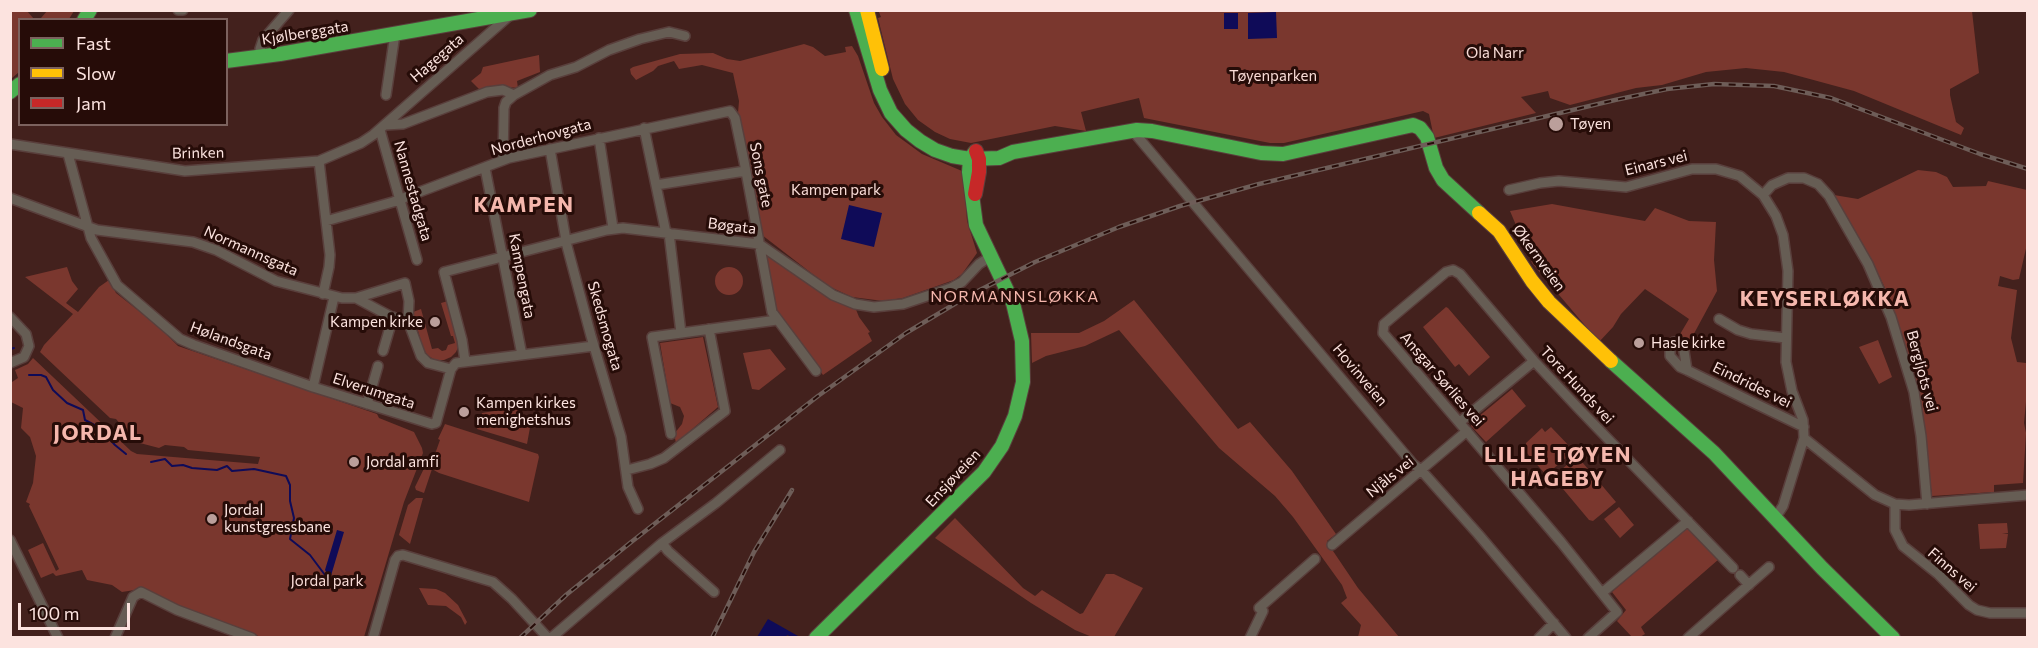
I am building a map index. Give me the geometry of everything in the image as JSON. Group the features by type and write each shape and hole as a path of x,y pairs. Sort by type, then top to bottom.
{"main road":[{"name":"Kjølberggata","path":"228,61 482,10"},
{"name":"Kjølberggata","path":"228,52 260,53 395,34 530,10"},
{"name":"Økernveien","path":"856,10 880,90 895,119 927,146 944,153 975,156 999,150 1013,152 1132,130 1152,131 1261,153 1277,154 1298,152 1403,126 1413,125 1420,128 1427,137 1436,168 1443,180 1498,231 1549,302 1582,335 1704,443 1885,635"},
{"name":"Økernveien","path":"867,10 888,88 902,115 916,129 938,143 975,156"},
{"name":"Ensjøveien","path":"816,638 979,477 994,459 1009,431 1021,392 1023,348 1013,303 976,225 970,185 975,156"}],"street":[{"path":"178,10 183,10"},
{"path":"260,53 263,40 289,10"},
{"name":"Hagegata","path":"382,127 513,12"},
{"path":"503,160 504,108 506,102 514,95 555,73 576,67 609,50 640,39 669,32 686,36"},
{"path":"386,95 395,34"},
{"name":"Brinken","path":"10,144 185,171 319,161 365,141 382,127 403,124 487,92 503,90 514,95"},
{"name":"Norderhovgata","path":"326,221 400,199 503,160 644,128 727,111 732,112"},
{"name":"Sons gate","path":"732,112 772,312 816,371"},
{"name":"Nannestadgata","path":"382,127 417,260"},
{"path":"644,128 667,233 681,333"},
{"name":"Hovinveien","path":"1132,130 1413,464 1421,470 1566,638"},
{"path":"599,138 612,228"},
{"name":"Skedsmogata","path":"550,149 566,240 619,430 629,490 638,509"},
{"name":"Hølandsgata","path":"68,154 94,247 120,290 165,324 180,339 314,387"},
{"path":"319,161 330,262 322,294"},
{"name":"Kampengata","path":"485,168 522,355"},
{"name":"Einars vei","path":"1509,190 1559,181 1626,187 1677,171 1708,169 1740,176 1764,195 1776,216 1786,248 1788,271 1787,371 1804,427 1804,438 1783,506 1775,518"},
{"path":"656,184 745,171"},
{"name":"Bergljots vei","path":"1764,195 1772,185 1788,178 1804,178 1818,184 1829,196 1869,264 1891,317 1914,392 1922,436 1927,504"},
{"name":"Normannsgata","path":"10,198 88,227 126,235 177,238 193,242 216,250 276,282 333,297 356,298 401,322 408,321"},
{"name":"Bøgata","path":"465,361 462,340 444,272 612,228 759,244 833,295 855,304 874,307 903,304 951,288 962,282 979,264 990,257"},
{"name":"Tore Hunds vei","path":"1382,328 1446,272 1453,270 1460,274 1534,361 1749,585"},
{"path":"356,298 405,283 409,301 408,321 418,350 425,360 438,366 452,367 465,361 594,346"},
{"path":"314,387 333,297"},
{"path":"10,317 26,334 29,346 24,357 10,363"},
{"path":"383,351 393,317"},
{"path":"1719,319 1738,330 1751,334 1786,338"},
{"path":"671,434 652,337 777,320"},
{"name":"Ansgar Sørlies vei","path":"1382,328 1383,333 1603,592 1617,612 1588,638"},
{"path":"627,470 650,465 664,458 725,411 709,329"},
{"path":"1460,422 1534,361"},
{"path":"368,404 378,366"},
{"name":"Elverumgata","path":"314,387 434,424 452,367"},
{"name":"Eindrides vei","path":"1687,370 1804,427"},
{"name":"Njåls vei","path":"1332,545 1467,430"},
{"path":"1804,438 1875,495 1895,504 1927,504 2028,495"},
{"path":"373,638 398,556 403,555 493,582 549,638 662,543 716,503 780,450"},
{"name":"Finns vei","path":"1895,504 1895,530 1903,546 1938,574 1969,605 1990,613 2028,613"},
{"path":"1603,592 1688,521"},
{"path":"10,540 58,638"},
{"path":"662,543 714,592"},
{"path":"1250,638 1261,609 1315,560"},
{"path":"1688,638 1768,567"},
{"path":"115,638 133,597 141,592 177,610 252,638"},
{"path":"1539,638 1554,623"}],"green space":[{"path":"11,10 27,11 33,18 18,18 18,73 11,79"},
{"path":"47,10 74,11 70,18 41,18"},
{"name":"Tøyenparken","path":"878,10 1972,11 1979,73 1950,89 1956,122 1964,128 1961,135 1854,91 1784,72 1746,68 1706,72 1662,85 1636,88 1570,105 1550,98 1548,91 1521,97 1536,113 1434,138 1429,114 1423,111 1284,143 1270,143 1144,118 1139,98 1081,112 1086,131 1055,126 971,143 950,139 935,132 918,120 905,104 893,79"},
{"name":"Kampen park","path":"804,44 813,47 825,56 846,52 845,47 852,46 858,56 874,103 896,135 922,154 962,171 967,221 977,253 962,274 954,280 903,298 883,301 852,297 828,286 762,235 738,113 739,101 733,73 702,65 679,69 674,61 658,66 636,80 630,69 680,54 713,53 740,61"},
{"path":"539,55 540,72 517,81 518,88 496,86 480,90 471,81 481,73 483,67"},
{"path":"1918,170 1936,172 1947,177 1953,187 1986,186 1988,181 2027,190 2027,244 2019,279 2013,280 2000,276 1998,286 2017,290 2011,338 2017,362 2026,363 2027,368 2023,483 1994,485 1994,492 1932,496 1920,400 1908,354 1885,288 1834,195 1858,199"},
{"path":"1552,204 1645,221 1655,208 1689,221 1716,222 1714,260 1717,291 1690,341 1679,336 1689,319 1645,289 1599,342 1532,263 1510,211"},
{"path":"769,254 855,307 870,332 868,333 872,341 823,375 775,309 765,256"},
{"name":"Jordal park","path":"67,267 78,289 66,303 78,312 99,287 109,280 116,293 158,326 178,346 377,414 379,418 414,432 423,453 404,502 364,637 261,637 178,607 141,589 122,592 112,585 87,580 82,570 56,576 53,573 41,578 28,550 43,543 56,571 59,569 30,504 26,502 33,483 36,456 30,437 21,428 23,408 11,402 10,386 18,378 15,370 28,364 33,358 131,451 137,454 258,464 260,457 188,450 184,447 165,445 159,448 136,442 116,419 110,418 40,352 73,314 25,277"},
{"path":"729,267 739,271 743,281 739,291 729,295 719,291 715,281 719,271"},
{"path":"1134,300 1238,429 1250,422 1292,471 1336,534 1327,541 1333,551 1358,588 1399,637 1358,637 1361,625 1341,603 1347,598 1342,585 1293,517 1275,496 1219,448 1119,330 1085,346 1046,356 1032,363 1031,333 1079,333 1104,321"},
{"path":"448,301 459,345 451,357 435,360 427,355 422,346 413,312 421,309 432,349 446,350 448,345 455,343 441,303"},
{"path":"1446,307 1490,357 1469,376 1459,364 1455,367 1423,327"},
{"path":"703,337 718,407 676,443 674,434 682,424 684,416 680,407 670,403 660,343"},
{"path":"1878,340 1892,377 1879,384 1859,347"},
{"path":"770,349 786,369 759,390 752,389 743,353"},
{"path":"1512,389 1526,406 1486,442 1471,426 1472,422"},
{"path":"519,407 522,415 531,422 527,444 477,429 482,413"},
{"path":"445,424 538,454 529,502 432,469 424,493 416,490 415,487 431,454 435,454 440,440 438,439"},
{"path":"1551,427 1574,451 1546,475 1526,452 1526,443 1542,428 1545,432"},
{"path":"1577,456 1616,502 1593,521 1589,520 1553,477"},
{"path":"416,498 423,498 410,544 399,535 408,505"},
{"path":"1619,507 1634,525 1620,538 1604,519"},
{"path":"955,518 1023,588 1035,596 1042,590 1080,614 1083,613 1106,574 1114,574 1143,588 1114,637 1092,637 1075,630 1031,603 935,538"},
{"path":"2007,523 2008,533 2002,534 2008,534 2006,548 1980,549 1978,524"},
{"path":"1687,527 1719,559 1641,627 1645,634 1632,637 1617,621 1626,610 1612,592"},
{"path":"419,588 436,589 445,593 458,605 467,622 465,625 461,617 446,606 428,605"}],"shaded area":[{"path":"1276,12 1277,38 1248,39 1248,13"},
{"path":"1224,13 1238,13 1238,29 1224,29"},
{"path":"849,205 882,213 874,247 841,239"},
{"path":"337,530 344,532 330,579 325,570"},
{"path":"768,619 798,636 757,637"}],"waterway":[{"path":"10,349 14,348"},
{"path":"29,375 46,377 53,390 67,403 83,410 85,420 100,428 126,454"},
{"path":"151,462 165,459 172,466 183,465 217,470 227,466 232,471 254,469 286,476 290,485 290,501 294,518 290,539 310,555 328,579 330,574"}],"railway":[{"path":"520,638 566,595 630,543 818,396 906,333 968,296 1035,262 1119,227 1180,206 1259,184 1615,100 1667,89 1714,84 1774,86 1831,98 1980,154 2028,169"},
{"path":"712,638 754,552 792,490"}],"traffic: fast":[{"path":"85,18 90,10"},
{"path":"228,61 280,54 530,10"},
{"path":"856,10 880,90 891,113 906,130 920,141 952,156 970,159 999,158 1013,152 1137,130 1261,153 1283,154 1413,125 1420,128 1427,137 1436,168 1443,180 1479,213"},
{"path":"10,92 18,86"},
{"path":"816,638 984,472 1002,446 1015,416 1023,382 1022,341 1013,303 976,225 969,172 970,159 975,152"},
{"path":"1611,361 1714,453 1822,568 1893,638"}],"traffic: slow":[{"path":"867,10 882,69"},
{"path":"1479,213 1499,231 1532,281 1549,302 1611,361"}],"traffic: jam":[{"path":"975,194 979,172 979,159 976,151"}],"place":[{"name":"Tøyen","path":"1556,124"},
{"name":"Kampen kirke","path":"435,322"},
{"name":"Hasle kirke","path":"1639,343"},
{"name":"Kampen kirkes menighetshus","path":"464,412"},
{"name":"Jordal amfi","path":"354,462"},
{"name":"Jordal kunstgressbane","path":"212,519"}],"district":[{"name":"KAMPEN","path":"524,205"},
{"name":"NORMANNSLØKKA","path":"1015,297"},
{"name":"KEYSERLØKKA","path":"1825,299"},
{"name":"JORDAL","path":"98,433"},
{"name":"LILLE TØYEN HAGEBY","path":"1558,467"}],"park label":[{"name":"Ola Narr","path":"1495,53"}]}
